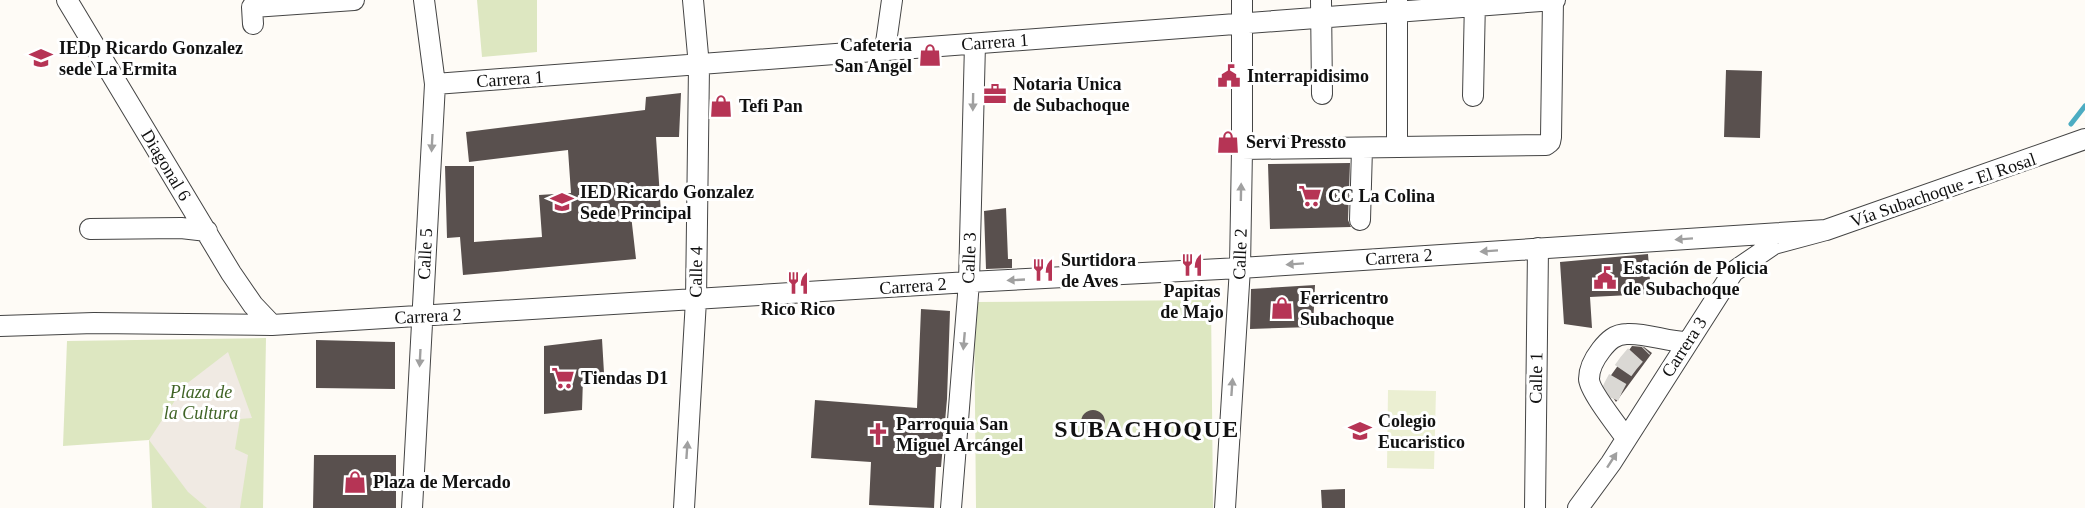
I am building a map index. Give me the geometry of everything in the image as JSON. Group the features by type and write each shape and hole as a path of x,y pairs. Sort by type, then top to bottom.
{"street":[{"name":"Diagonal 6","path":"67,0 231,273 253,305 272,325"},
{"path":"253,24 252,7 354,0"},
{"name":"Calle 5","path":"412,508 435,84 424,0"},
{"name":"Calle 4","path":"684,508 696,300 699,66 693,0"},
{"path":"885,50 892,0"},
{"name":"Calle 2","path":"1225,508 1240,268 1242,0"},
{"path":"1242,149 1546,145 1550,142 1554,0"},
{"name":"Carrera 1","path":"435,84 1241,24 1320,9 1554,0"},
{"path":"1473,96 1475,3"},
{"path":"1397,6 1397,147"},
{"path":"1320,9 1322,94"},
{"name":"Calle 3","path":"951,508 969,282 975,44"},
{"name":"Vía Subachoque - El Rosal","path":"1826,230 2085,139"},
{"path":"1360,220 1362,148"},
{"path":"90,229 181,228 207,231"},
{"name":"Carrera 2","path":"0,326 94,323 272,325 969,282 1240,268 1826,230"},
{"name":"Carrera 3","path":"1578,508 1611,463 1733,272 1774,244 1826,230"},
{"path":"1730,236 1734,244 1735,256 1733,272"},
{"name":"Calle 1","path":"1535,508 1538,248"},
{"path":"1626,438 1608,403 1593,391 1589,381 1592,362 1605,345 1618,335 1642,334 1649,342 1687,342"}],"green space":[{"path":"477,0 537,0 537,52 482,57"},
{"path":"1211,300 1213,508 976,508 974,302"},
{"name":"Plaza de la Cultura","path":"266,338 263,508 152,508 149,440 63,446 67,341"},
{"path":"1388,390 1436,391 1434,469 1387,468"}],"shaded area":[{"path":"228,352 252,418 240,419 235,449 248,455 240,508 207,508 188,492 149,440 185,385"}],"building":[{"path":"1726,70 1762,71 1760,138 1724,137"},
{"name":"IED Ricardo Gonzalez Sede Principal","path":"681,93 679,137 656,137 661,213 631,215 636,259 463,275 460,237 447,238 445,166 474,166 474,242 542,237 539,195 571,193 568,150 469,162 466,132 645,110 646,97"},
{"name":"CC La Colina","path":"1350,163 1348,220 1351,227 1270,229 1268,164"},
{"path":"1006,208 1008,259 1012,259 1012,268 986,269 984,211"},
{"name":"Estación de Policia de Subachoque","path":"1648,254 1651,294 1590,297 1592,328 1564,324 1560,262"},
{"name":"Ferricentro Subachoque","path":"1315,285 1313,327 1250,329 1251,289"},
{"path":"921,309 950,311 947,399 941,467 936,467 934,508 869,505 871,462 811,458 815,400 917,408"},
{"name":"Tiendas D1","path":"602,339 604,373 583,378 582,410 544,414 544,346"},
{"path":"316,340 395,342 395,389 316,388"},
{"path":"1632,346 1644,347 1652,353 1616,402 1604,385"},
{"path":"1093,410 1102,413 1105,422 1102,431 1093,434 1084,431 1081,422 1084,413"},
{"name":"Plaza de Mercado","path":"314,455 396,455 396,508 313,508"},
{"path":"1345,489 1345,508 1322,508 1321,490"}],"waterway":[{"path":"2071,124 2085,106"}],"tunnel":[{"path":"1609,397 1623,370 1643,347"}],"place":[{"name":"Cafeteria San Angel","path":"930,55"},
{"name":"IEDp Ricardo Gonzalez sede La Ermita","path":"41,58"},
{"name":"Interrapidisimo","path":"1229,76"},
{"name":"Notaria Unica de Subachoque","path":"995,94"},
{"name":"Tefi Pan","path":"721,106"},
{"name":"Servi Pressto","path":"1228,142"},
{"name":"CC La Colina","path":"1310,196"},
{"name":"IED Ricardo Gonzalez Sede Principal","path":"562,202"},
{"name":"Papitas de Majo","path":"1192,265"},
{"name":"Surtidora de Aves","path":"1043,270"},
{"name":"Estación de Policia de Subachoque","path":"1605,278"},
{"name":"Rico Rico","path":"798,283"},
{"name":"Ferricentro Subachoque","path":"1282,308"},
{"name":"Tiendas D1","path":"563,378"},
{"name":"Colegio Eucaristico","path":"1360,431"},
{"name":"Parroquia San Miguel Arcángel","path":"878,434"},
{"name":"Plaza de Mercado","path":"355,482"}],"district":[{"name":"SUBACHOQUE","path":"1147,429"}]}
